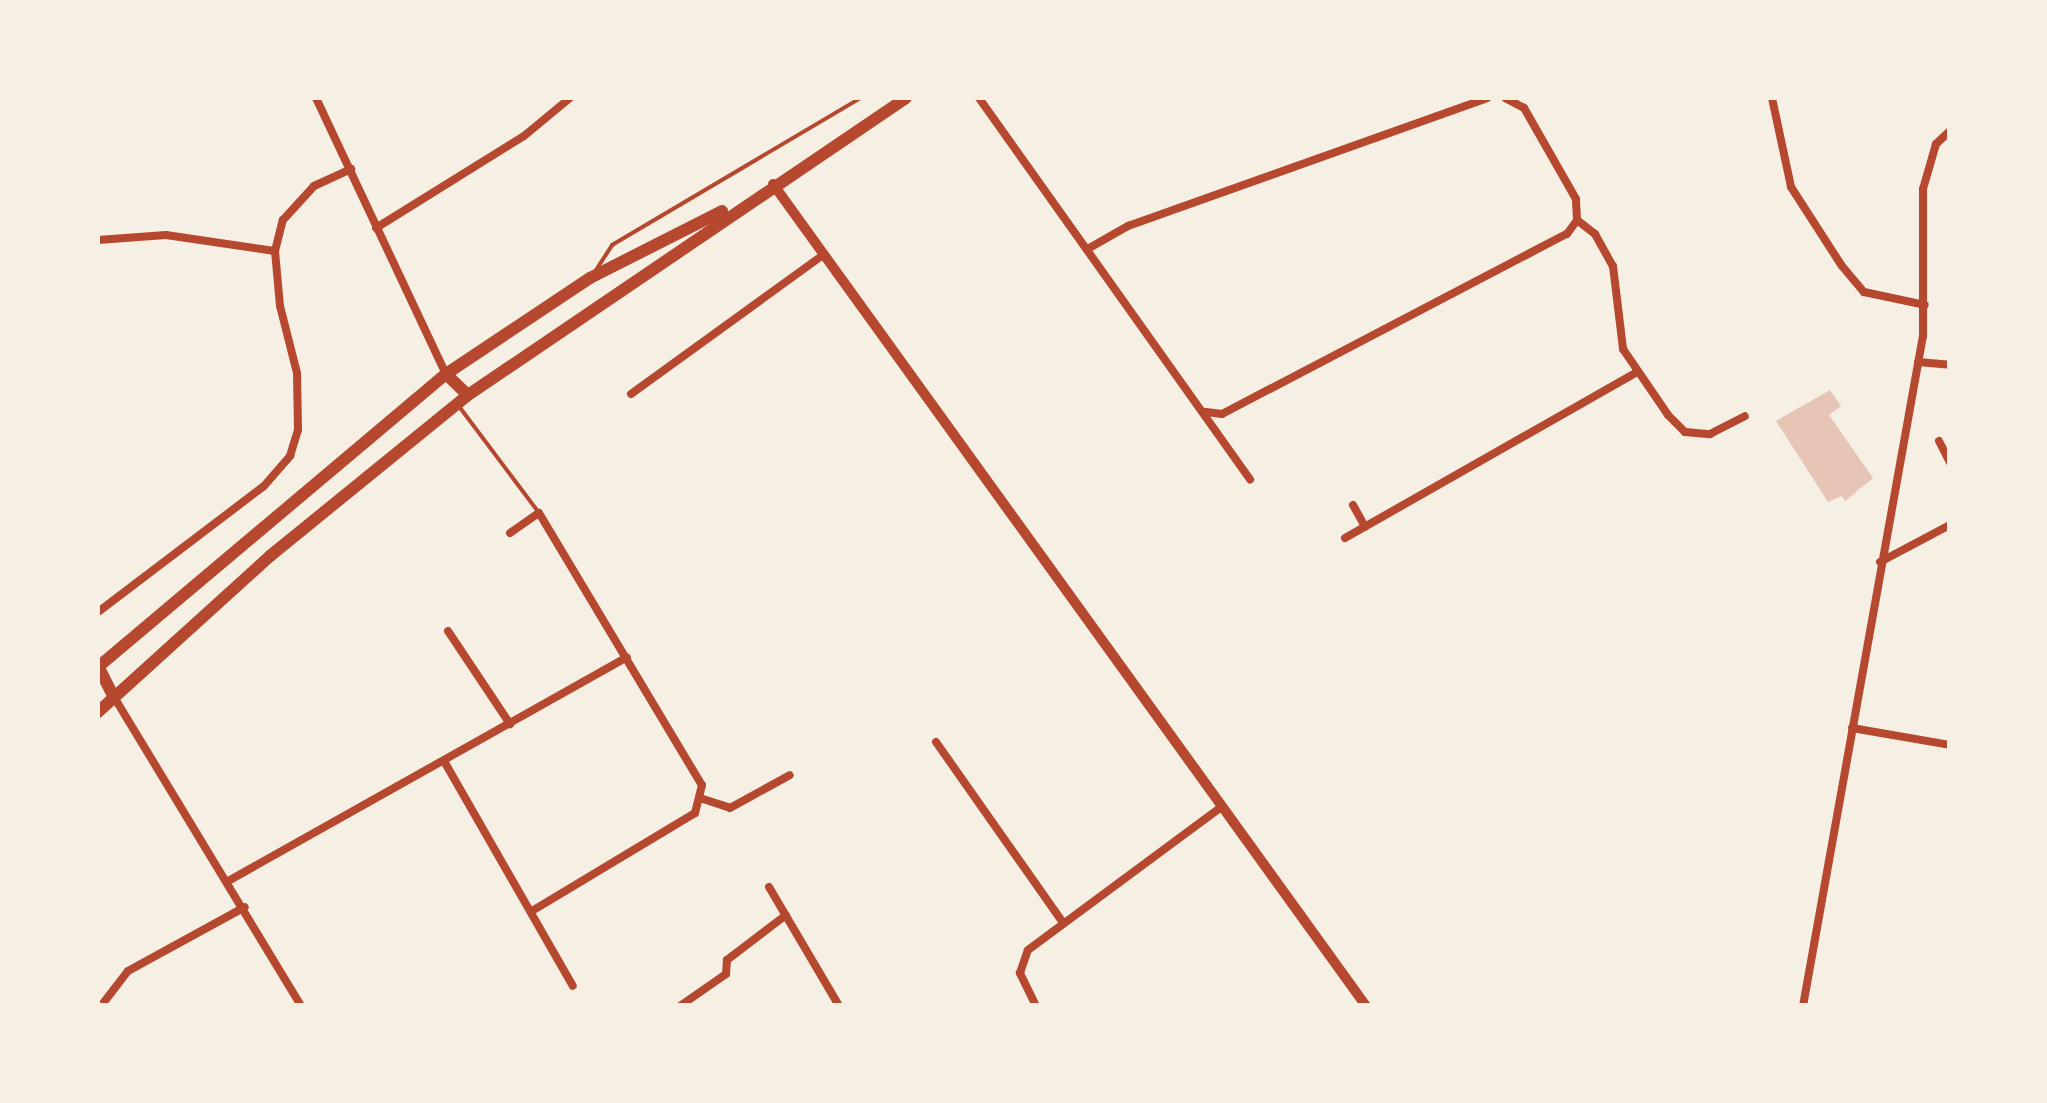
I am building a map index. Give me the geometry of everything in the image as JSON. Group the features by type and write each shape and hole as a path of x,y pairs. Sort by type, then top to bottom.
{"main road":[{"path":"98,712 270,556 463,400 773,184 906,98"},
{"path":"114,698 98,667 446,374 590,278 773,184"},
{"path":"446,374 463,400"}],"street":[{"path":"316,98 446,374"},
{"path":"376,228 524,136 570,98"},
{"path":"979,98 1091,247 1250,480"},
{"path":"1091,247 1128,226 1487,98"},
{"path":"1505,98 1524,108 1576,198 1577,220 1595,234 1613,266 1622,349 1636,373 1685,432 1710,434 1745,416"},
{"path":"1772,98 1791,187 1842,266 1864,292 1925,305"},
{"path":"1803,1006 1918,362 1925,305 1923,189 1936,144 1950,131"},
{"path":"98,612 264,486 290,456 298,430 296,373 275,251 283,220 314,186 351,169"},
{"path":"773,184 820,257 1366,1006"},
{"path":"1206,412 1222,414 1547,246 1577,220"},
{"path":"98,240 166,235 275,251"},
{"path":"632,394 820,257"},
{"path":"1918,362 1950,365"},
{"path":"1345,538 1636,373"},
{"path":"1938,441 1950,464"},
{"path":"1354,504 1365,528"},
{"path":"510,533 539,513 702,785 696,813 532,911"},
{"path":"1880,562 1950,526"},
{"path":"448,631 510,724"},
{"path":"230,880 627,658"},
{"path":"114,698 230,880 301,1006"},
{"path":"1852,728 1950,745"},
{"path":"936,742 1062,921"},
{"path":"444,761 573,986"},
{"path":"702,799 730,808 790,775"},
{"path":"1036,1006 1023,983 1022,961 1062,921 1221,807"},
{"path":"769,887 839,1006"},
{"path":"101,1006 128,970 246,907"},
{"path":"680,1006 726,974 726,960 786,914"}],"lane":[{"path":"590,278 612,244 860,98"},
{"path":"463,400 539,513"}],"building":[{"path":"1830,390 1841,406 1829,415 1873,478 1845,501 1842,496 1828,502 1776,421"}]}
